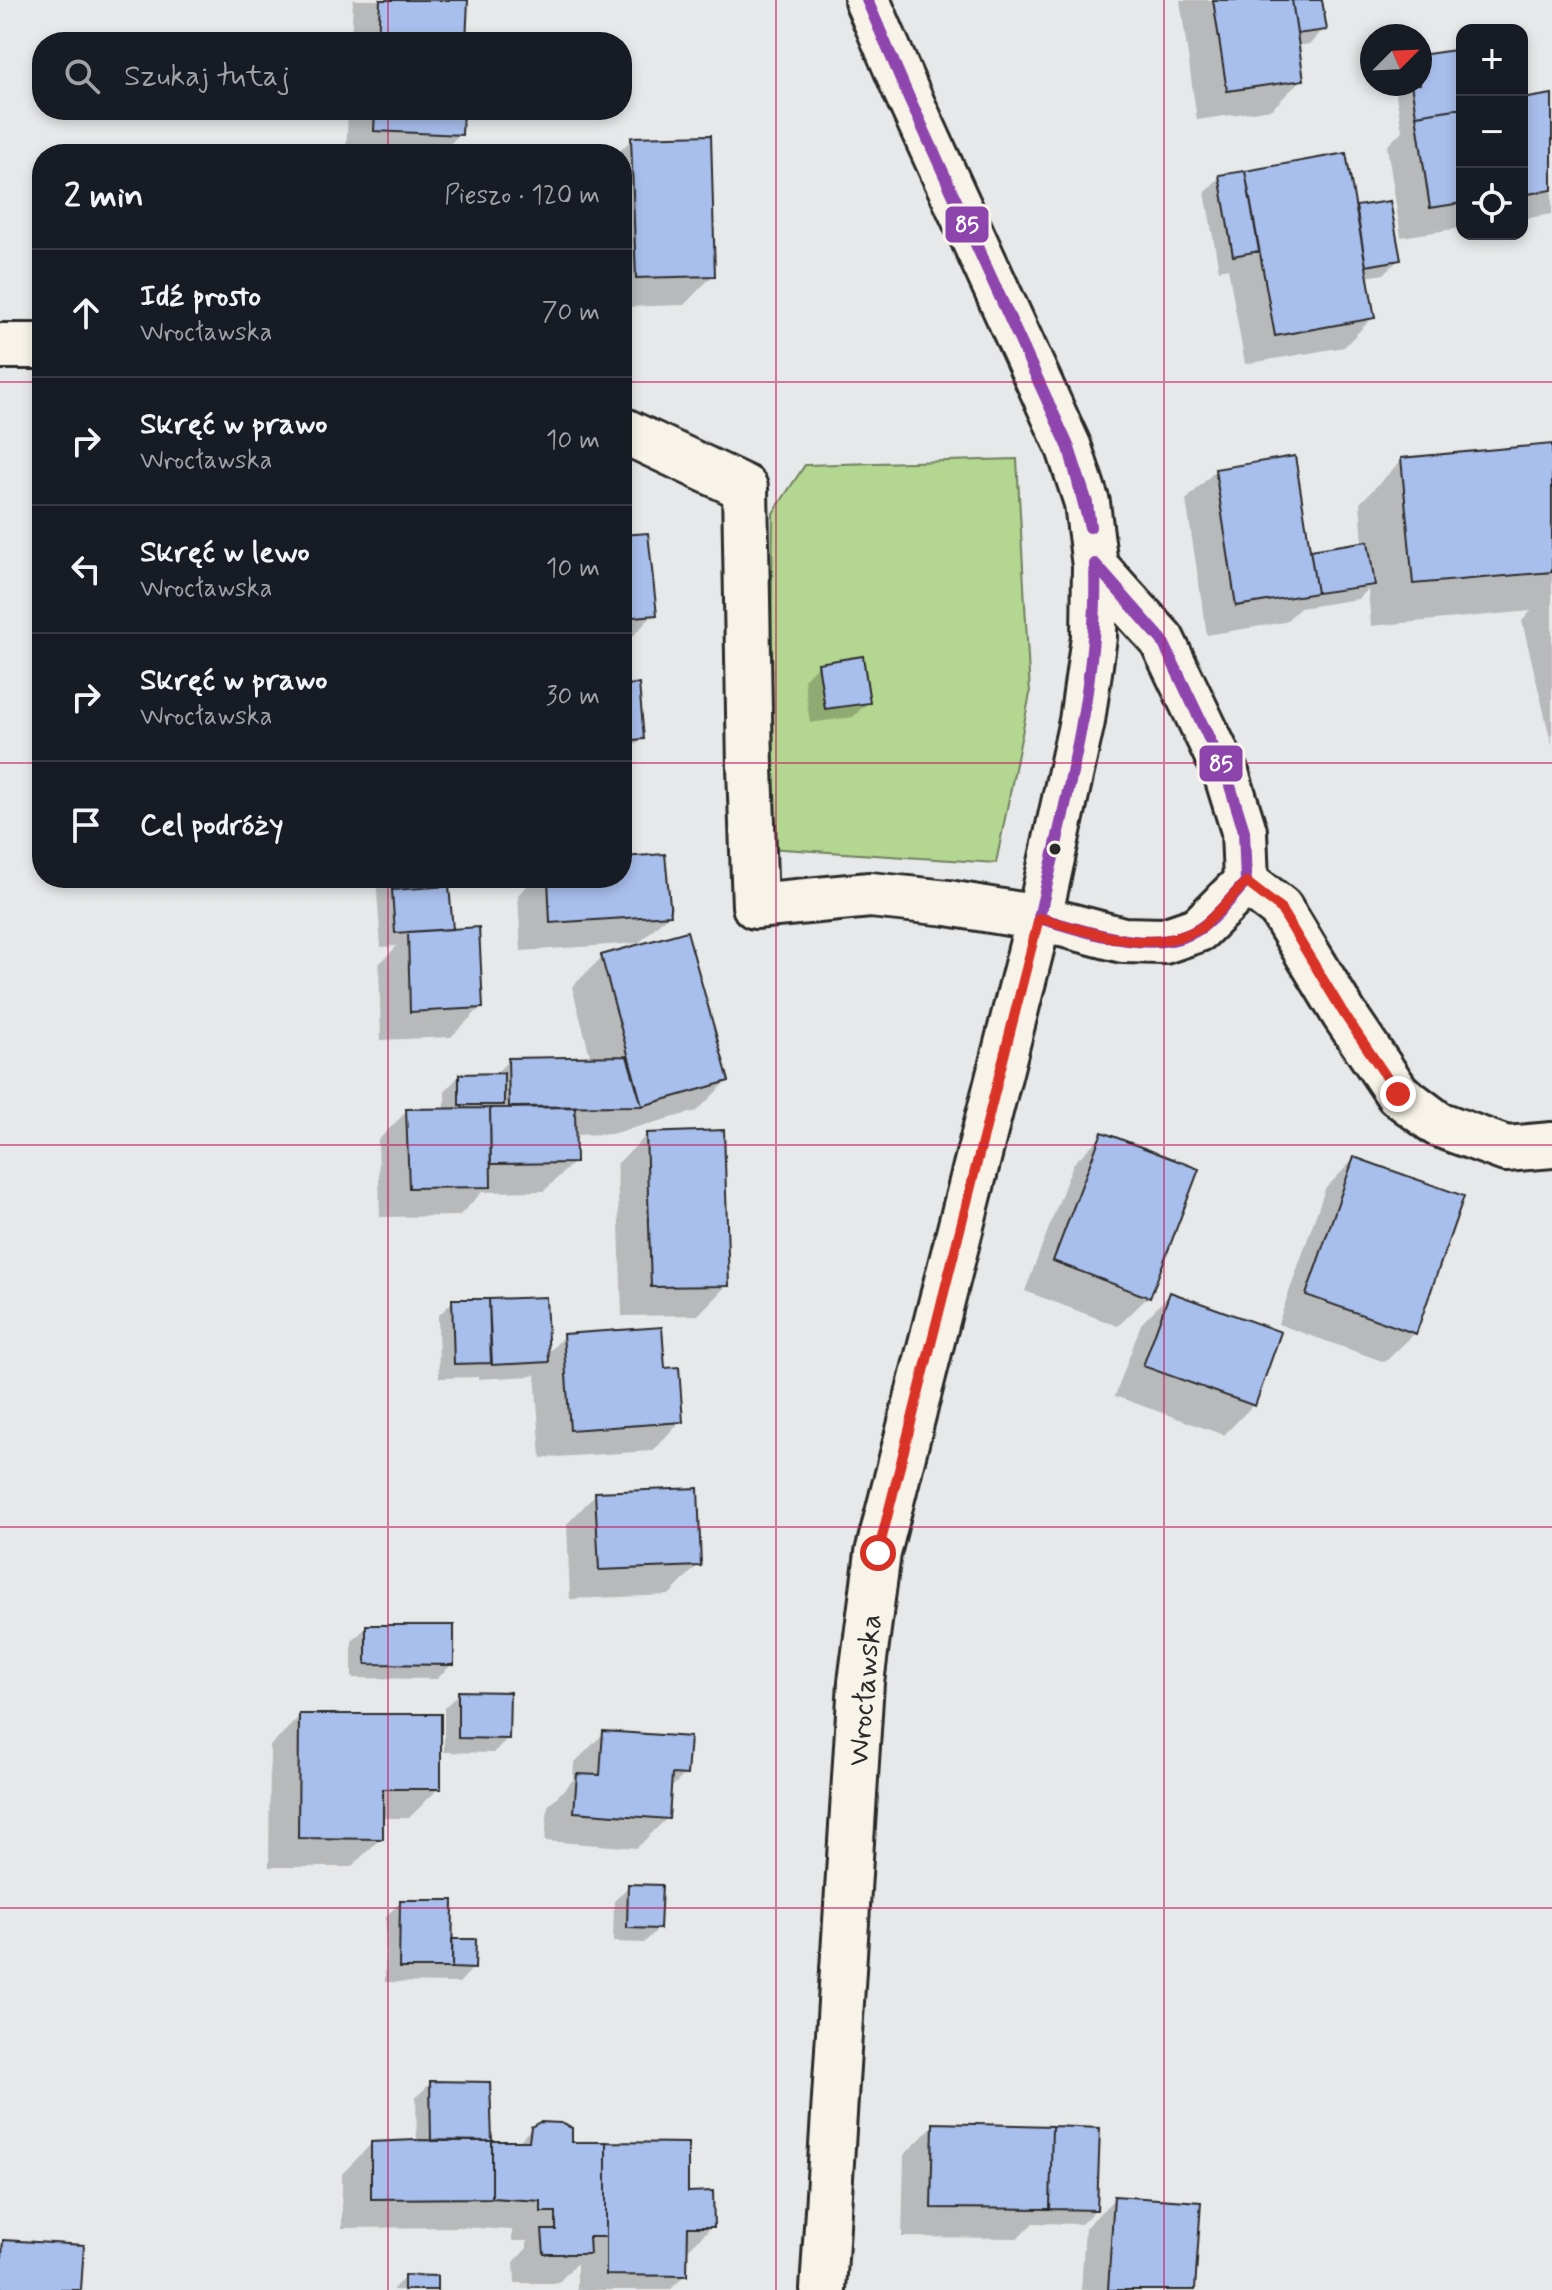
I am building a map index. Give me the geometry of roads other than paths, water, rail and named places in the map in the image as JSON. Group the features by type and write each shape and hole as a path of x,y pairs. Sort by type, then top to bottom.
{"street":[{"name":"Wrocławska","path":"823,2290 861,1682 878,1553 1039,918 1082,721 1094,637 1095,566 1087,503 1069,448 867,0"},
{"path":"0,346 32,346"},
{"path":"632,435 745,488 755,906 870,895 948,903 1039,918 1123,940 1164,941 1199,929 1246,882 1244,831 1220,762 1162,640 1095,566"},
{"path":"1246,882 1280,908 1344,1014 1398,1094 1438,1124 1506,1149 1552,1145"}]}
